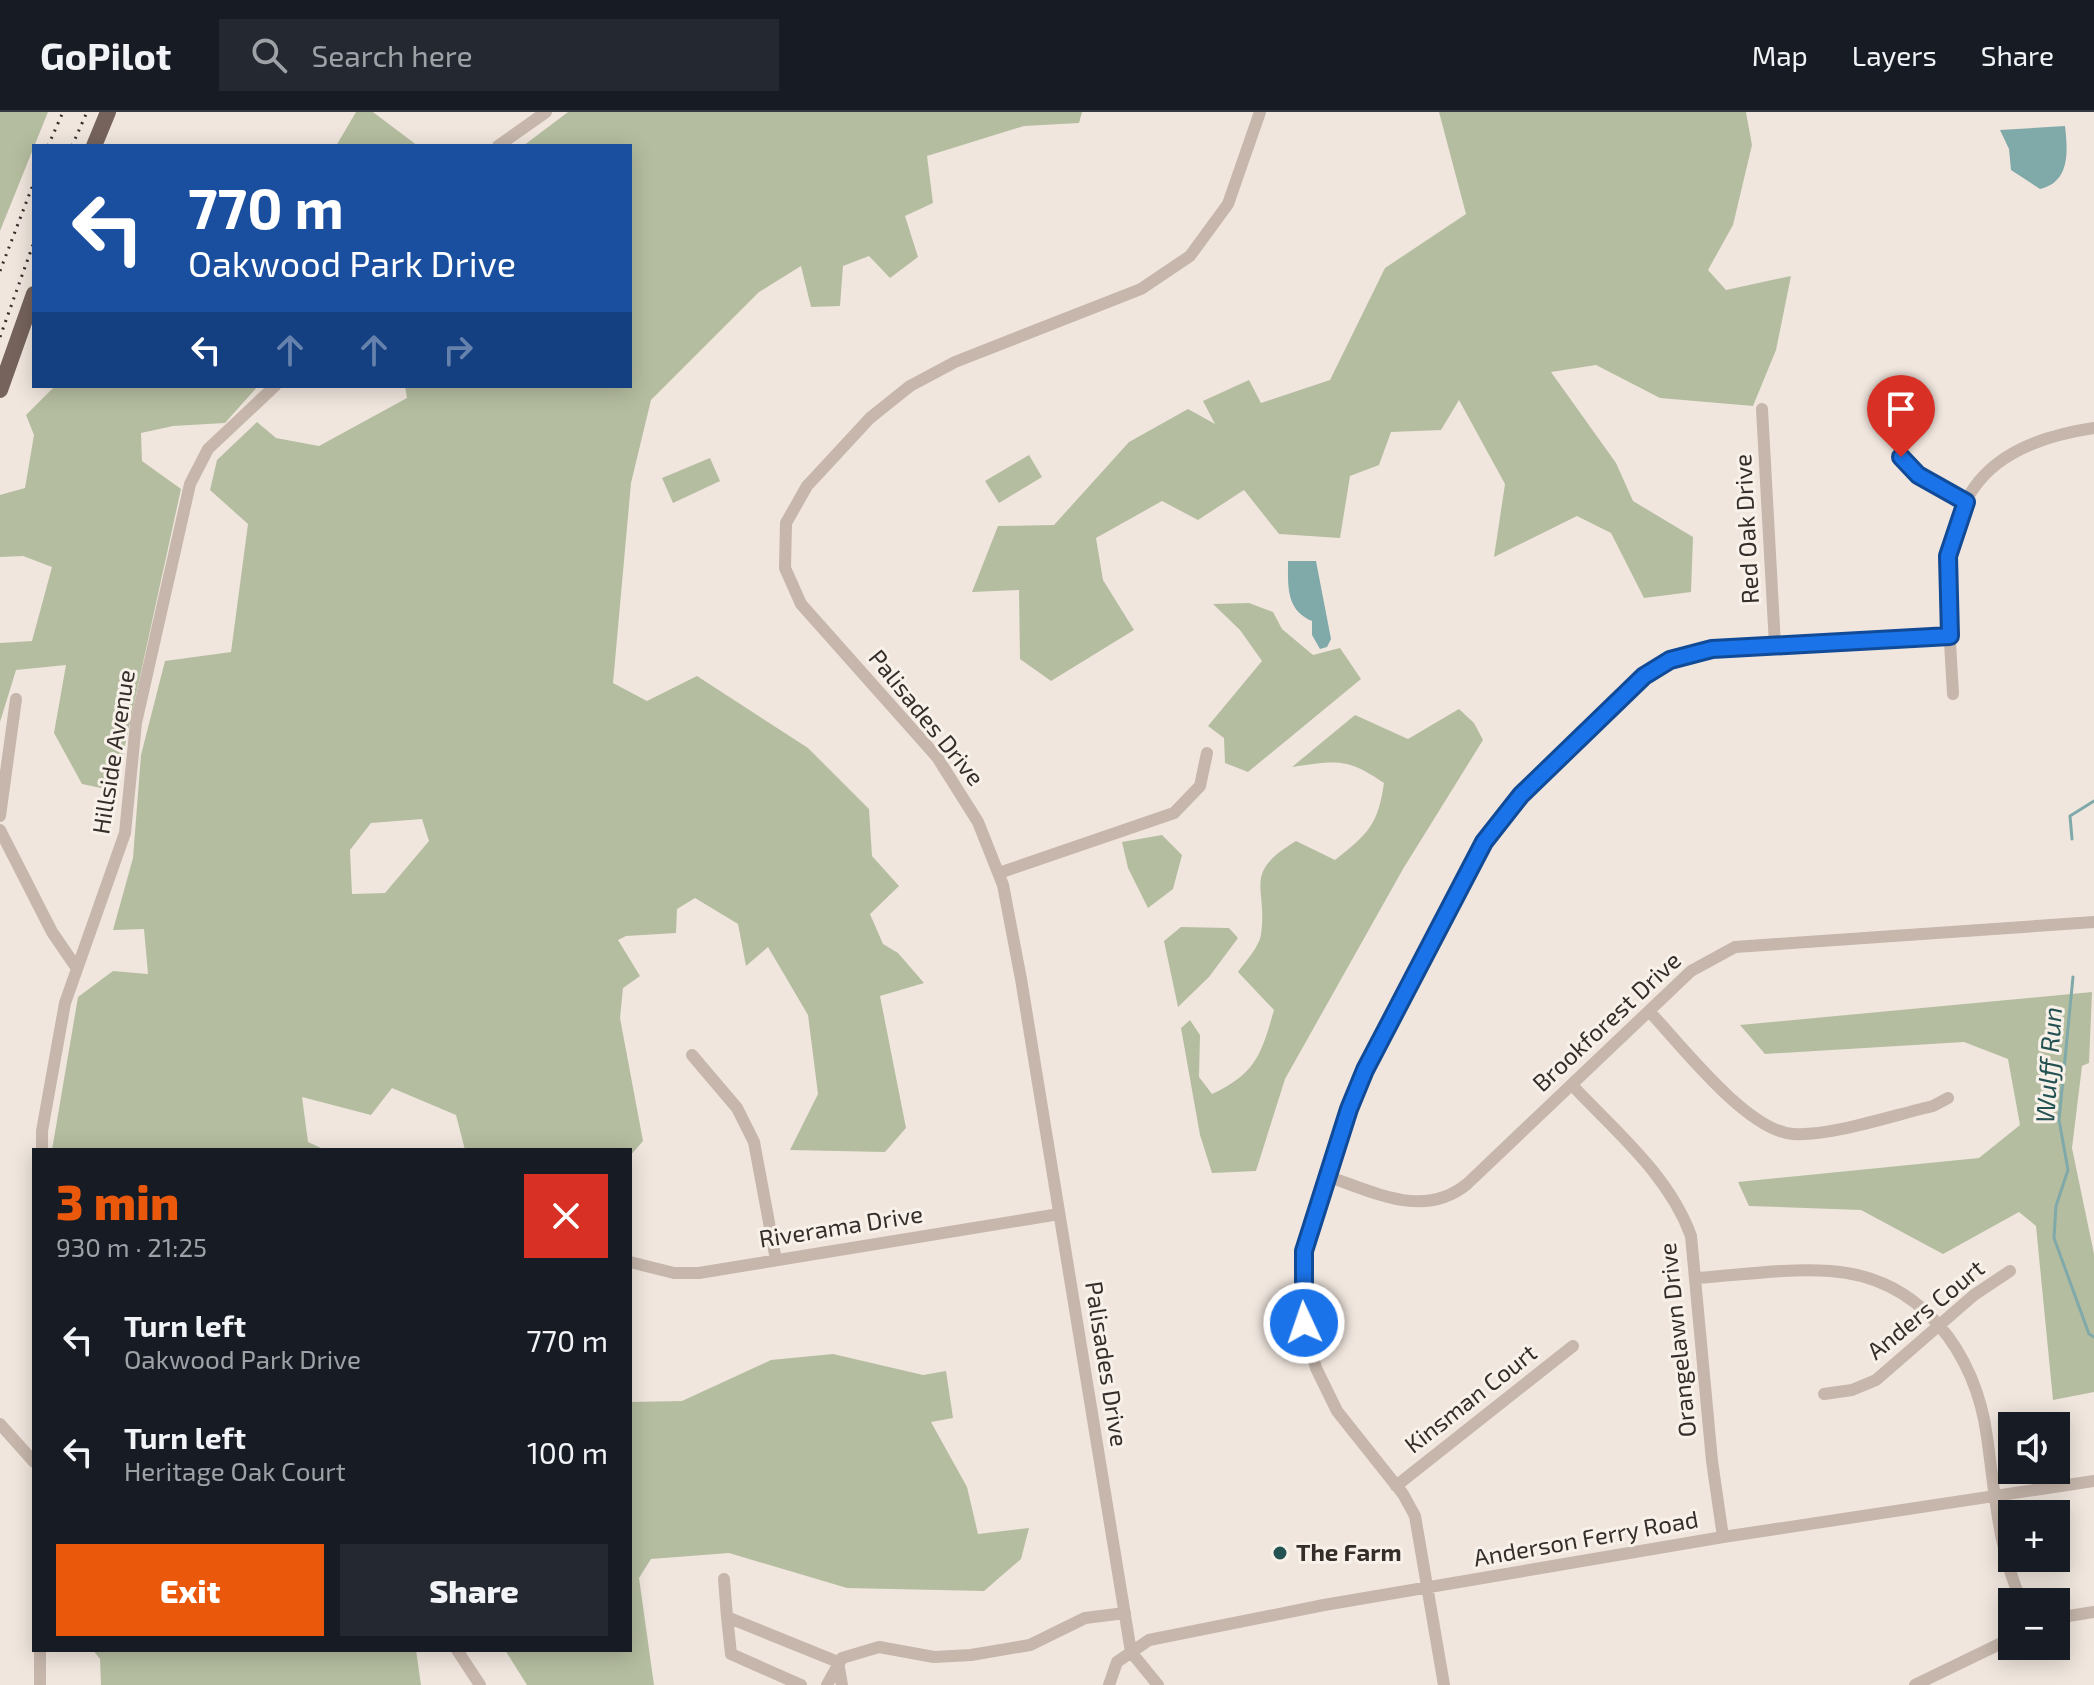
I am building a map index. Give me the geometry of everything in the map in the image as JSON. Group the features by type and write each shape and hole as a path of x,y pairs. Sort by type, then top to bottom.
{"main road":[{"path":"95,144 108,112"},
{"path":"0,390 32,300"}],"street":[{"path":"501,144 546,112"},
{"name":"Palisades Drive","path":"1131,1652 1009,909 999,873 978,822 952,778 797,597 784,561 786,523 807,486 870,418 910,386 955,362 1141,289 1190,256 1228,204 1260,112"},
{"name":"Hillside Avenue","path":"42,1148 42,1131 65,1003 121,850 136,723 194,471 208,449 273,388"},
{"name":"Red Oak Drive","path":"1762,409 1775,645"},
{"path":"1953,694 1948,556 1966,502 1987,475 2017,450 2047,437 2094,428"},
{"path":"1901,457 1918,475 1966,502"},
{"path":"1444,1685 1415,1516 1396,1486 1337,1411 1310,1348 1302,1276 1310,1226 1365,1070 1468,868 1501,818 1536,780 1655,669 1703,650 1950,636"},
{"path":"0,816 4,750 16,699"},
{"path":"999,873 1174,813 1200,786 1207,753"},
{"path":"0,830 52,932 76,967"},
{"name":"Brookforest Drive","path":"1326,1176 1401,1201 1440,1200 1467,1184 1705,961 1752,944 2094,922"},
{"path":"1649,1011 1747,1114 1780,1132 1814,1133 1933,1106 1948,1098"},
{"path":"692,1055 737,1108 754,1142 776,1260"},
{"name":"Orangelawn Drive","path":"1572,1085 1663,1182 1691,1236 1712,1461 1723,1537"},
{"name":"Riverama Drive","path":"632,1262 687,1274 1059,1214"},
{"path":"1697,1278 1810,1270 1848,1273 1898,1292 1940,1324 1967,1364 1980,1396 2006,1564 2016,1588"},
{"name":"Anders Court","path":"1824,1394 1852,1390 1876,1380 1974,1295 2010,1271"},
{"name":"Kinsman Court","path":"1396,1486 1573,1346"},
{"path":"0,1424 32,1460"},
{"name":"Anderson Ferry Road","path":"1131,1652 1149,1640 1427,1588 1723,1537 2094,1481"},
{"path":"724,1579 731,1654 801,1685"},
{"path":"2070,1616 2094,1612"},
{"path":"827,1685 838,1662 848,1655 879,1647 934,1657 981,1654 1030,1645 1085,1618 1125,1613"},
{"path":"727,1617 838,1662"},
{"path":"1915,1685 1998,1645"},
{"path":"40,1652 40,1685"},
{"path":"458,1652 480,1685"},
{"path":"1109,1685 1117,1662 1131,1652 1158,1685"},
{"path":"838,1662 842,1685"}],"green space":[{"path":"0,112 48,112 35,144 32,144 32,152 0,231"},
{"path":"356,112 373,112 415,144 337,144"},
{"path":"568,112 1082,112 1079,123 1024,126 927,156 933,203 905,216 918,257 890,278 869,256 843,266 840,306 811,307 801,266 759,292 651,400 631,483 613,683 647,701 697,676 808,748 869,809 872,856 899,886 870,914 883,944 898,953 924,983 880,996 906,1128 885,1152 790,1150 818,1094 808,1015 768,947 746,966 738,924 695,898 677,909 676,933 626,936 618,940 640,976 623,988 620,1018 643,1141 632,1154 632,1148 464,1148 456,1115 392,1088 371,1115 302,1097 308,1142 321,1148 52,1148 78,997 113,971 148,974 144,929 113,930 133,858 141,755 165,661 231,652 248,524 210,490 217,460 257,422 276,438 319,446 407,398 405,388 632,388 632,144 526,144","holes":["422,819 429,841 385,893 352,894 350,850 371,823"]},
{"path":"1439,112 1746,112 1752,145 1733,225 1708,270 1726,290 1791,276 1776,350 1753,406 1660,398 1596,365 1551,372 1616,463 1633,501 1693,537 1691,592 1644,598 1611,533 1577,516 1494,557 1505,484 1459,400 1441,430 1391,432 1379,465 1350,476 1340,538 1279,534 1244,490 1198,520 1162,501 1096,538 1103,580 1134,630 1051,681 1020,659 1019,590 972,592 998,526 1054,525 1129,442 1188,409 1215,424 1203,401 1249,380 1261,403 1330,380 1385,268 1466,214"},
{"path":"53,388 256,388 225,423 173,426 141,433 142,461 181,489 115,791 82,784 54,733 66,665 16,670 0,722 0,643 32,641 52,567 23,556 0,557 0,495 25,488 34,435 26,415"},
{"path":"1029,455 1042,477 999,503 985,481"},
{"path":"710,458 720,481 673,503 662,478"},
{"path":"1249,603 1273,612 1282,629 1313,655 1340,648 1361,679 1248,772 1225,763 1224,738 1208,726 1262,661 1240,630 1213,604"},
{"path":"1459,709 1474,723 1483,740 1403,869 1285,1079 1256,1171 1212,1173 1200,1135 1181,1028 1190,1020 1200,1035 1199,1077 1212,1094 1248,1070 1260,1051 1274,1010 1238,972 1260,939 1260,882 1263,872 1268,863 1296,841 1335,860 1370,828 1382,797 1384,783 1350,765 1330,763 1292,767 1355,715 1408,739"},
{"path":"1162,835 1182,855 1173,889 1148,908 1128,868 1122,842"},
{"path":"1181,927 1229,928 1238,938 1209,977 1178,1007 1164,941"},
{"path":"2092,992 2089,1063 2082,1066 2072,1148 2094,1254 2094,1392 2053,1400 2036,1226 2019,1212 1943,1254 1861,1210 1749,1206 1738,1182 1979,1158 2020,1125 2008,1059 1964,1042 1765,1054 1740,1025"},
{"path":"833,1354 923,1375 946,1371 953,1418 931,1422 967,1487 978,1534 1029,1528 1021,1559 984,1591 847,1588 729,1553 651,1559 639,1578 654,1685 527,1685 506,1652 632,1652 632,1402 682,1401 771,1360"},
{"path":"95,1652 416,1652 421,1685 101,1685 100,1659"}],"water":[{"path":"2065,126 2065,165 2057,180 2040,189 2011,170 2009,149 2000,130"},
{"path":"1288,561 1316,561 1331,639 1327,647 1320,649 1312,635 1312,621 1297,611 1293,604"}],"waterway":[{"name":"Wulff Run","path":"2072,839 2070,816 2094,801"},
{"name":"Wulff Run","path":"2073,977 2059,1120 2068,1170 2056,1206 2054,1238 2089,1334 2094,1337"}],"railway":[{"path":"49,144 63,112"},
{"path":"73,144 87,112"},
{"path":"0,271 32,187"},
{"path":"0,337 32,248"}],"place":[{"name":"The Farm","path":"1280,1553"}],"route":[{"path":"1304,1323 1302,1276 1310,1226 1365,1070 1468,868 1501,818 1521,795 1644,676 1686,654 1712,649 1950,636 1948,556 1952,535 1966,502 1918,475 1901,457"}]}
